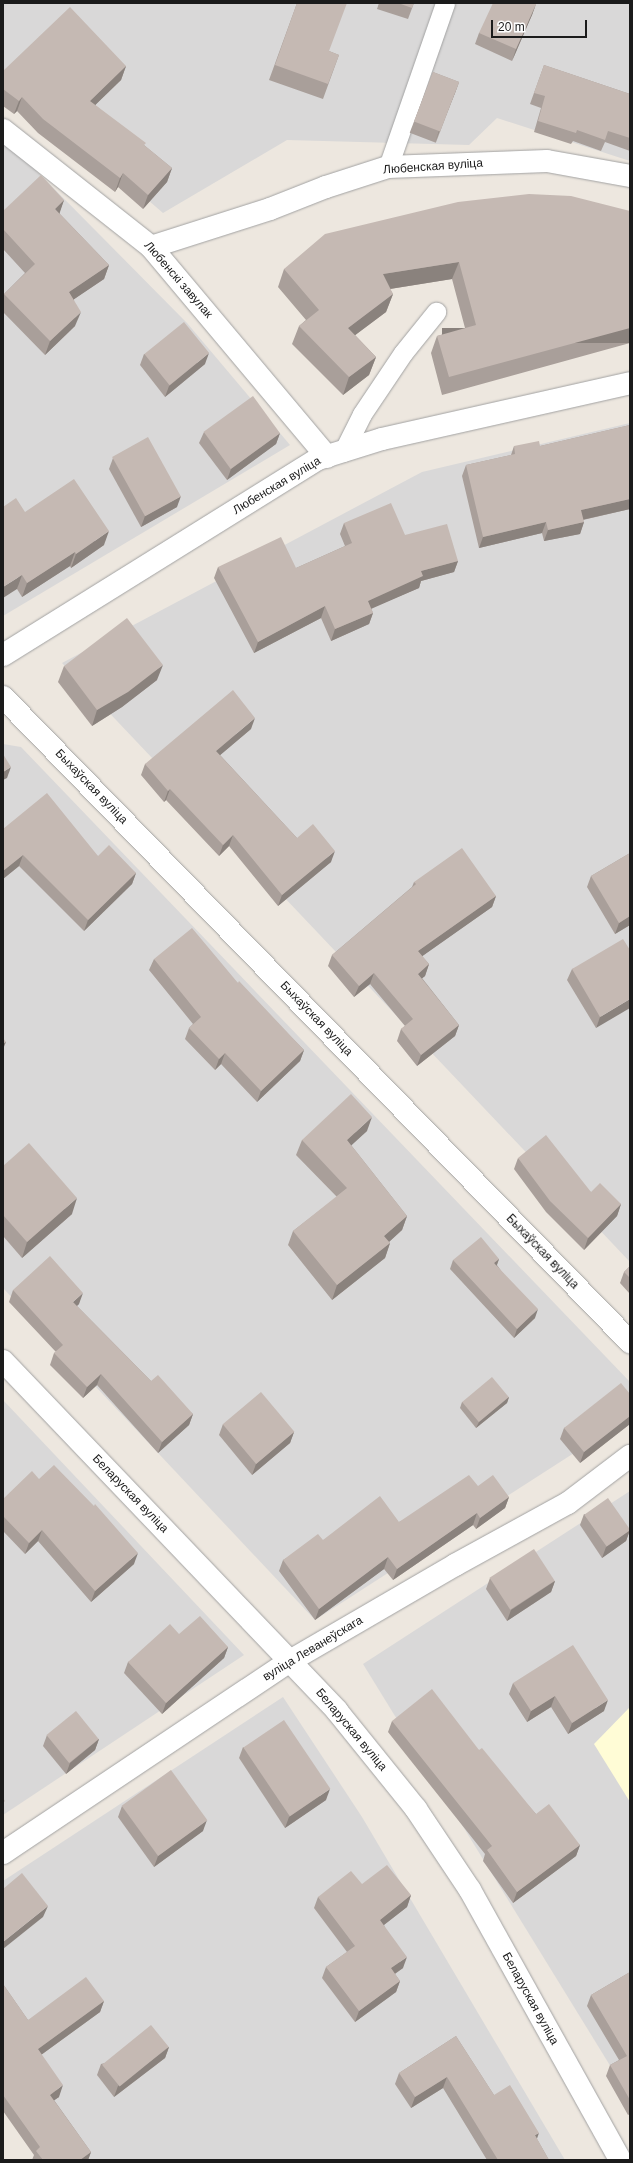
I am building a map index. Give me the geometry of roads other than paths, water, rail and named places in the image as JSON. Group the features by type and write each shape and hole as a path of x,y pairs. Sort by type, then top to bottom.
{"street":[{"name":"Любенскі завулак","path":"3,130 152,247 335,455"},
{"name":"Любенская вуліца","path":"152,247 270,209 326,187 388,167 547,160 630,176"},
{"name":"Любенская вуліца","path":"3,655 318,459 390,437 630,383"},
{"name":"Быхаўская вуліца","path":"3,697 630,1342"},
{"name":"Беларуская вуліца","path":"3,1360 337,1711 416,1809 470,1890 620,2160"},
{"name":"вуліца Леванеўскага","path":"3,1854 290,1661 455,1565 568,1503 630,1456"}],"lane":[{"path":"388,167 445,3"},
{"path":"335,455 399,359 436,312"}]}
